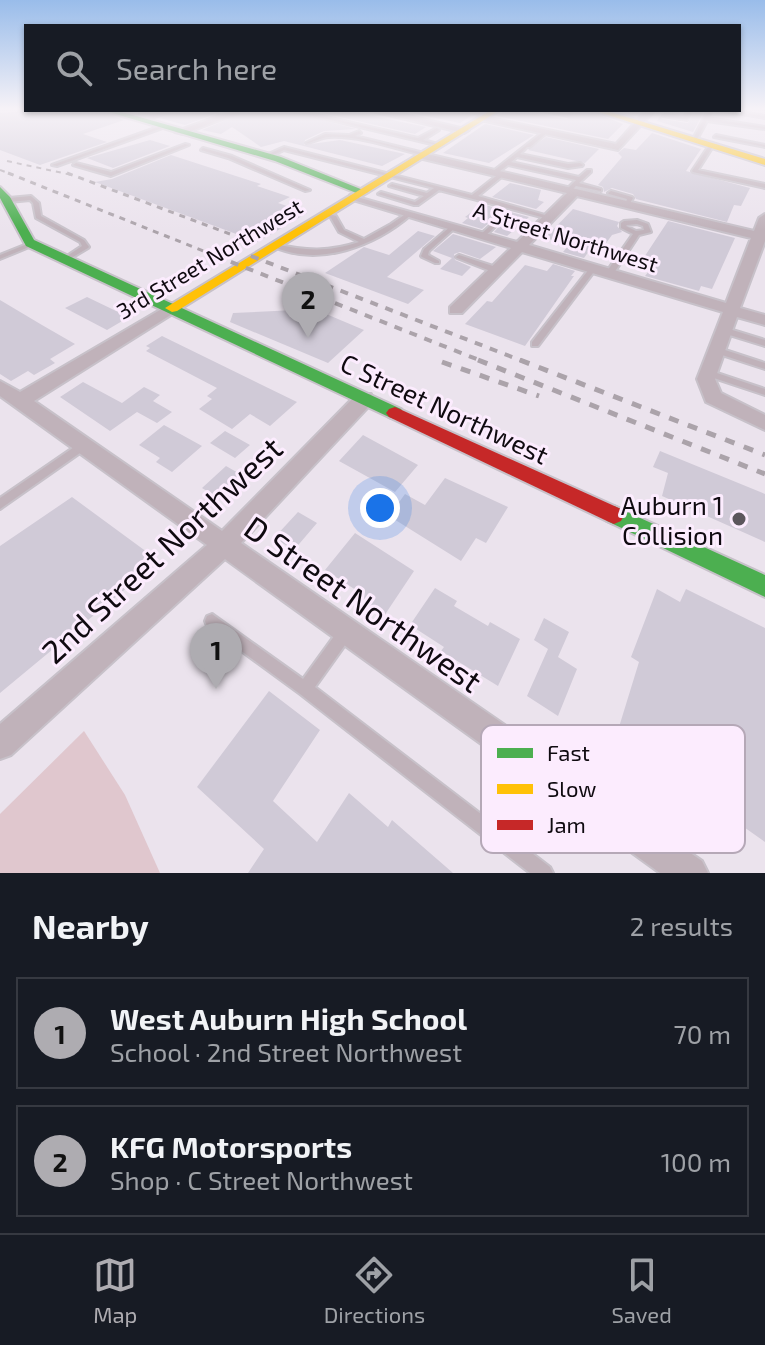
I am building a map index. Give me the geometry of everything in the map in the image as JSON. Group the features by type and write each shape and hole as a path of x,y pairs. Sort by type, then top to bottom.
{"street":[{"name":"A Street Northwest","path":"251,150 275,152 409,214 765,320"},
{"name":"3rd Street Northwest","path":"10,394 172,308 327,214 366,195 390,179 421,150"},
{"path":"440,150 501,170 575,186 627,204 762,236"},
{"path":"729,150 765,162"},
{"path":"733,152 765,152"},
{"path":"456,310 549,217 575,186"},
{"path":"7,199 16,225 32,244"},
{"path":"765,218 762,236 730,310 706,384 713,397 765,423"},
{"name":"C Street Northwest","path":"32,244 765,586"},
{"name":"D Street Northwest","path":"10,394 481,727"},
{"name":"2nd Street Northwest","path":"0,744 223,546 364,399"},
{"name":"D Street Northwest","path":"659,853 684,871"}],"lane":[{"path":"55,165 121,150"},
{"path":"76,165 111,174 154,150"},
{"path":"217,150 307,190"},
{"path":"473,197 524,150"},
{"path":"705,150 695,171 765,186"},
{"path":"275,152 318,157 390,179 428,195"},
{"path":"517,155 568,166 580,165"},
{"path":"575,186 589,171"},
{"path":"390,179 438,188 549,217"},
{"path":"575,186 599,190"},
{"path":"366,195 416,204 438,188"},
{"path":"611,193 630,198 627,204"},
{"path":"7,199 36,203 38,217 82,241 86,247 66,259"},
{"path":"639,223 649,209"},
{"path":"327,214 334,217 341,231 365,242"},
{"path":"275,246 293,252 351,249 381,236 409,214"},
{"path":"627,222 639,223 649,230 637,233 625,230 623,225 627,222"},
{"path":"482,236 495,224"},
{"path":"437,262 424,256 426,250 453,227"},
{"path":"609,274 637,233"},
{"path":"0,257 32,244"},
{"path":"459,257 496,270"},
{"path":"535,344 592,269"},
{"path":"723,330 765,343"},
{"path":"716,350 765,366"},
{"path":"708,373 765,392"},
{"path":"0,504 83,445"},
{"path":"212,621 481,824"},
{"path":"305,689 346,632"},
{"path":"518,853 544,873"}],"shaded area":[{"path":"84,731 125,795 160,873 0,873 0,814"}],"building":[{"path":"0,150 84,150 40,165"},
{"path":"116,150 160,150 113,168 87,158"},
{"path":"318,150 385,150 405,154 382,166"},
{"path":"448,150 510,150 489,163 443,153"},
{"path":"528,150 598,150 585,163"},
{"path":"622,150 700,150 686,171 750,188 741,206 734,205 727,222 636,199 633,194 612,188 604,192 603,187 598,185 622,157 618,153"},
{"path":"171,155 261,184 257,186 290,197 278,203 307,213 258,242 95,182 112,179"},
{"path":"510,183 541,190 538,200 544,202 536,209 492,197"},
{"path":"482,204 529,217 507,236 494,232 501,224 499,221 491,221 482,229 462,223"},
{"path":"573,209 619,222 617,226 622,232 612,235 598,254 589,251 584,258 563,252 569,245 545,238"},
{"path":"668,221 735,238 712,289 701,286 699,291 645,276 649,271 637,268"},
{"path":"418,231 435,236 387,277 424,290 408,304 325,273 364,247 389,255"},
{"path":"453,234 496,247 480,259 460,252 454,254 455,260 471,267 462,276 440,269 452,258 433,251"},
{"path":"553,264 575,271 571,276 574,276 525,346 465,324 487,301 492,302 525,265 547,271"},
{"path":"87,297 129,317 107,330 65,308"},
{"path":"0,300 75,344 50,359 55,363 34,375 28,371 11,381 0,374"},
{"path":"319,311 364,330 328,363 230,322 233,313"},
{"path":"162,336 297,402 270,426 250,414 232,429 199,409 212,399 207,396 217,388 146,351 150,348 146,346"},
{"path":"83,382 122,403 144,387 160,395 153,401 172,412 157,423 137,412 110,431 60,397"},
{"path":"164,425 202,446 172,472 156,462 160,458 139,445"},
{"path":"225,431 250,445 235,458 210,443"},
{"path":"363,435 418,465 395,492 339,461"},
{"name":"Auburn 1 Collision","path":"660,451 765,494 765,542 662,496 668,473 653,467"},
{"path":"226,466 247,478 223,501 202,488"},
{"path":"445,478 508,507 486,543 476,538 461,561 389,516 405,494 425,505"},
{"path":"72,497 151,555 146,572 0,693 0,546"},
{"path":"298,512 317,523 294,550 274,538"},
{"path":"355,533 414,571 384,616 355,597 359,592 325,570"},
{"path":"435,588 457,601 454,606 488,626 490,622 520,639 498,686 441,651 444,647 410,625"},
{"path":"657,589 680,602 686,589 765,628 765,842 745,828 745,725 620,725 639,662 631,657"},
{"path":"544,618 569,632 558,657 577,669 558,716 527,696 548,649 534,640"},
{"path":"269,691 320,730 273,801 317,842 349,793 388,827 392,820 453,873 248,873 264,849 197,787"}],"railway":[{"path":"7,161 72,175"},
{"path":"0,170 13,175"},
{"path":"8,173 221,258"},
{"path":"67,173 230,234"},
{"path":"216,256 484,362"},
{"path":"255,258 251,256 525,362"},
{"path":"478,360 765,474"},
{"path":"520,360 765,455"},
{"path":"442,362 539,396"}],"traffic: fast":[{"path":"245,150 363,192"},
{"path":"0,190 30,243 395,413"},
{"path":"614,515 765,586"}],"traffic: slow":[{"path":"172,308 431,150"},
{"path":"725,150 765,162"}],"traffic: jam":[{"path":"395,413 614,515"}],"place":[{"name":"KFG Motorsports","path":"308,338"},
{"name":"Auburn 1 Collision","path":"739,519"},
{"name":"West Auburn High School","path":"216,689"}]}
